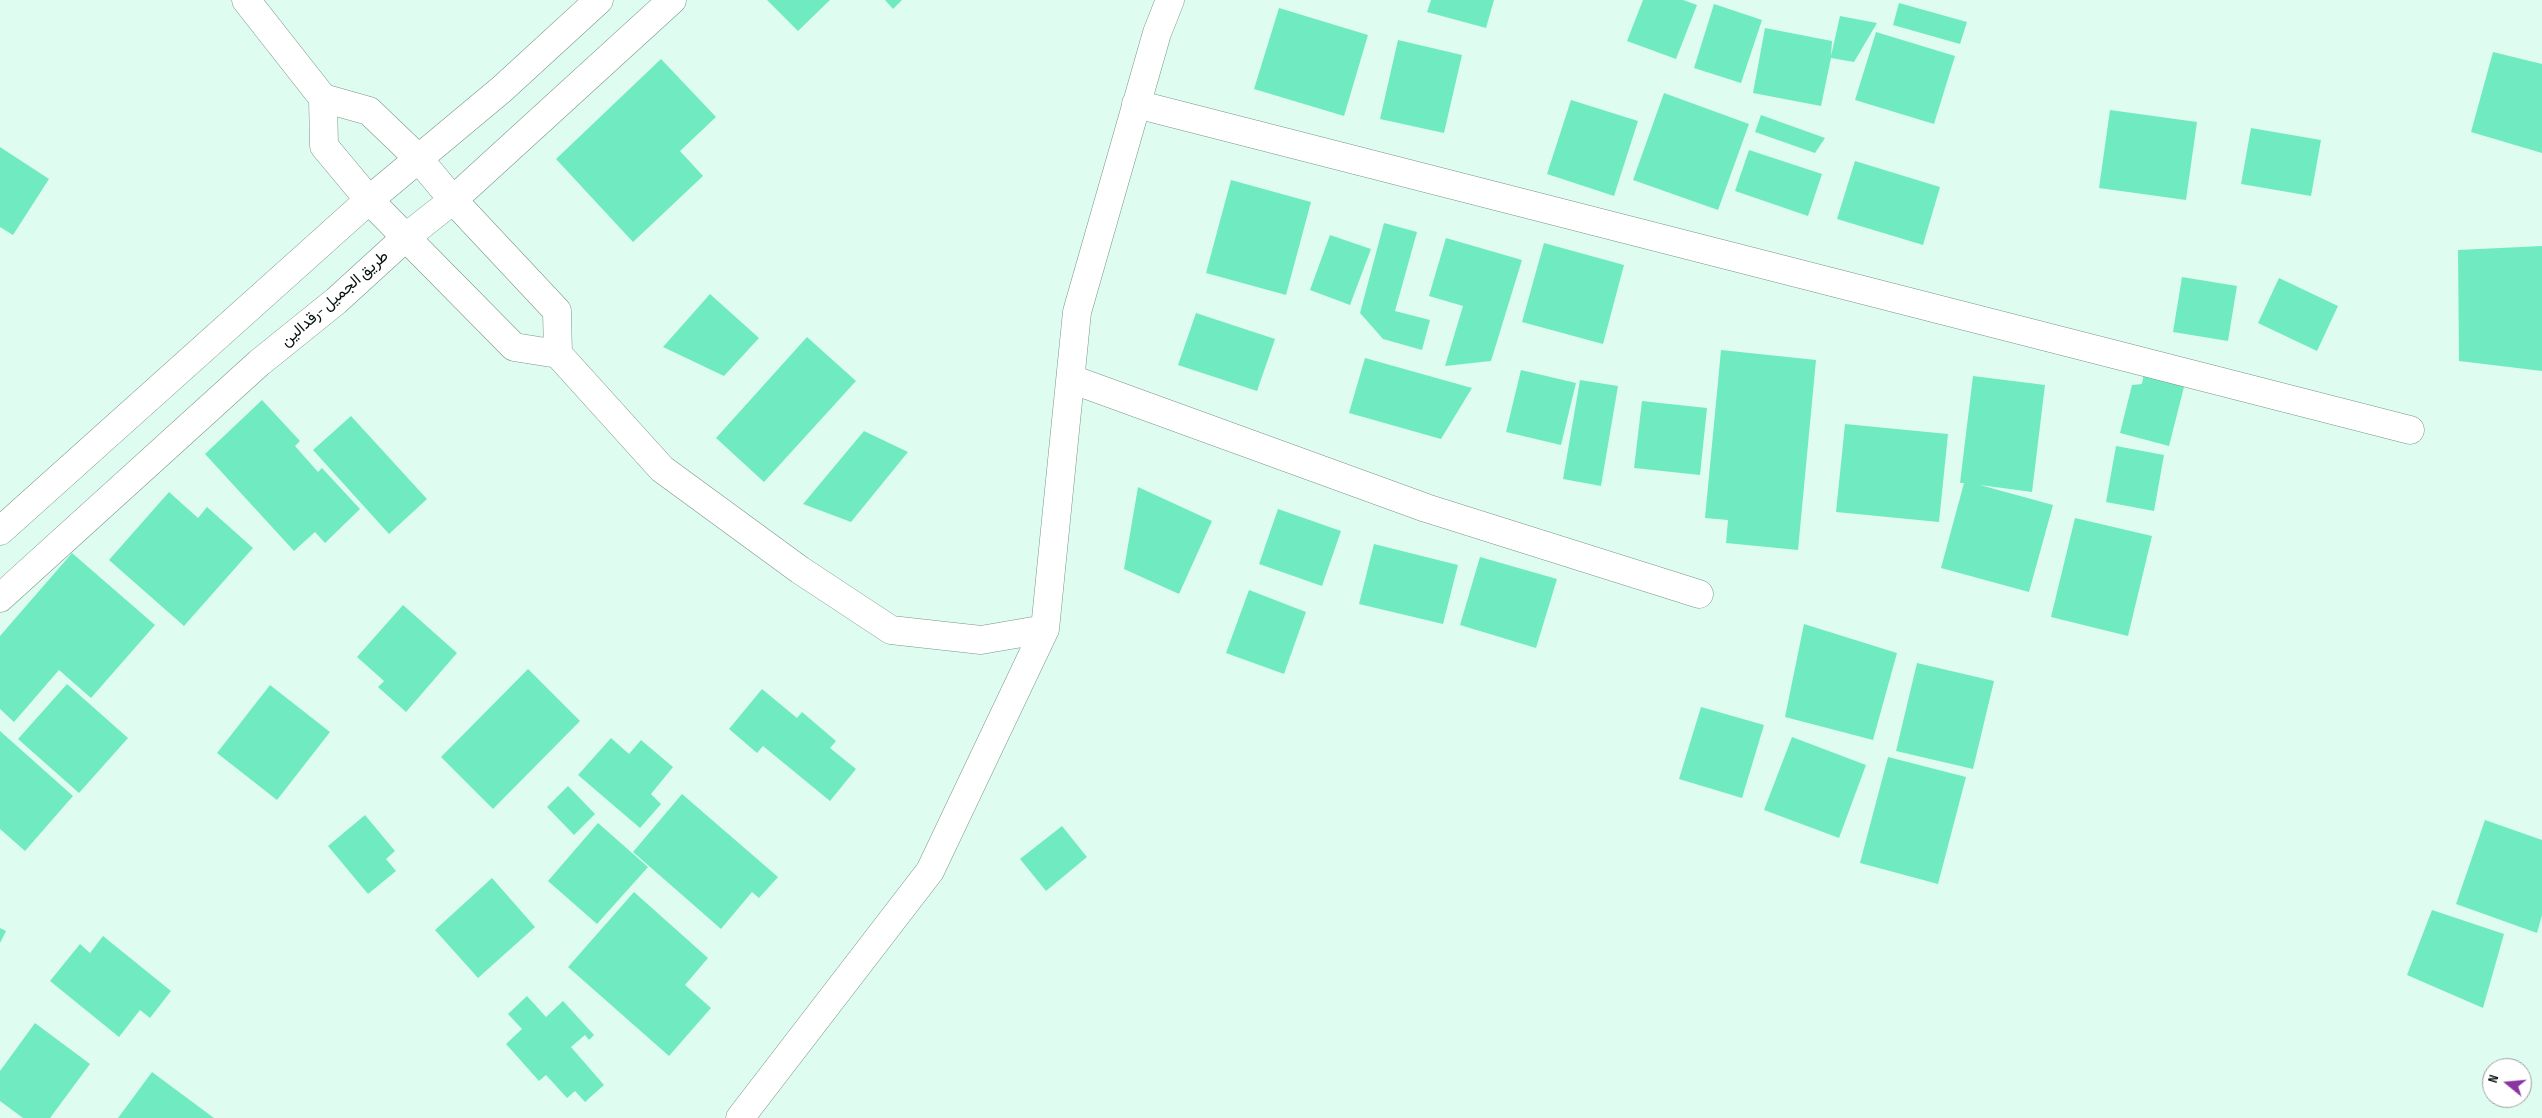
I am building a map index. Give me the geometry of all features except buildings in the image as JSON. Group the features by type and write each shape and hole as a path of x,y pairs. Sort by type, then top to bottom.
{"street":[{"path":"246,0 323,98 369,111 418,158 453,200 557,311 558,354"},
{"path":"0,531 370,200 502,89 599,0"},
{"name":"طريق الجميل -رقدالين","path":"0,598 259,363 336,302 405,238 453,200 672,0"},
{"path":"740,1118 930,871 1045,629 1077,312 1157,33 1170,0"},
{"path":"323,98 324,146 370,200 405,238 514,347 558,354 662,469 800,570 891,630 981,640 1045,629"},
{"path":"1136,104 2410,430"},
{"path":"1071,379 1426,508 1699,594"}]}
